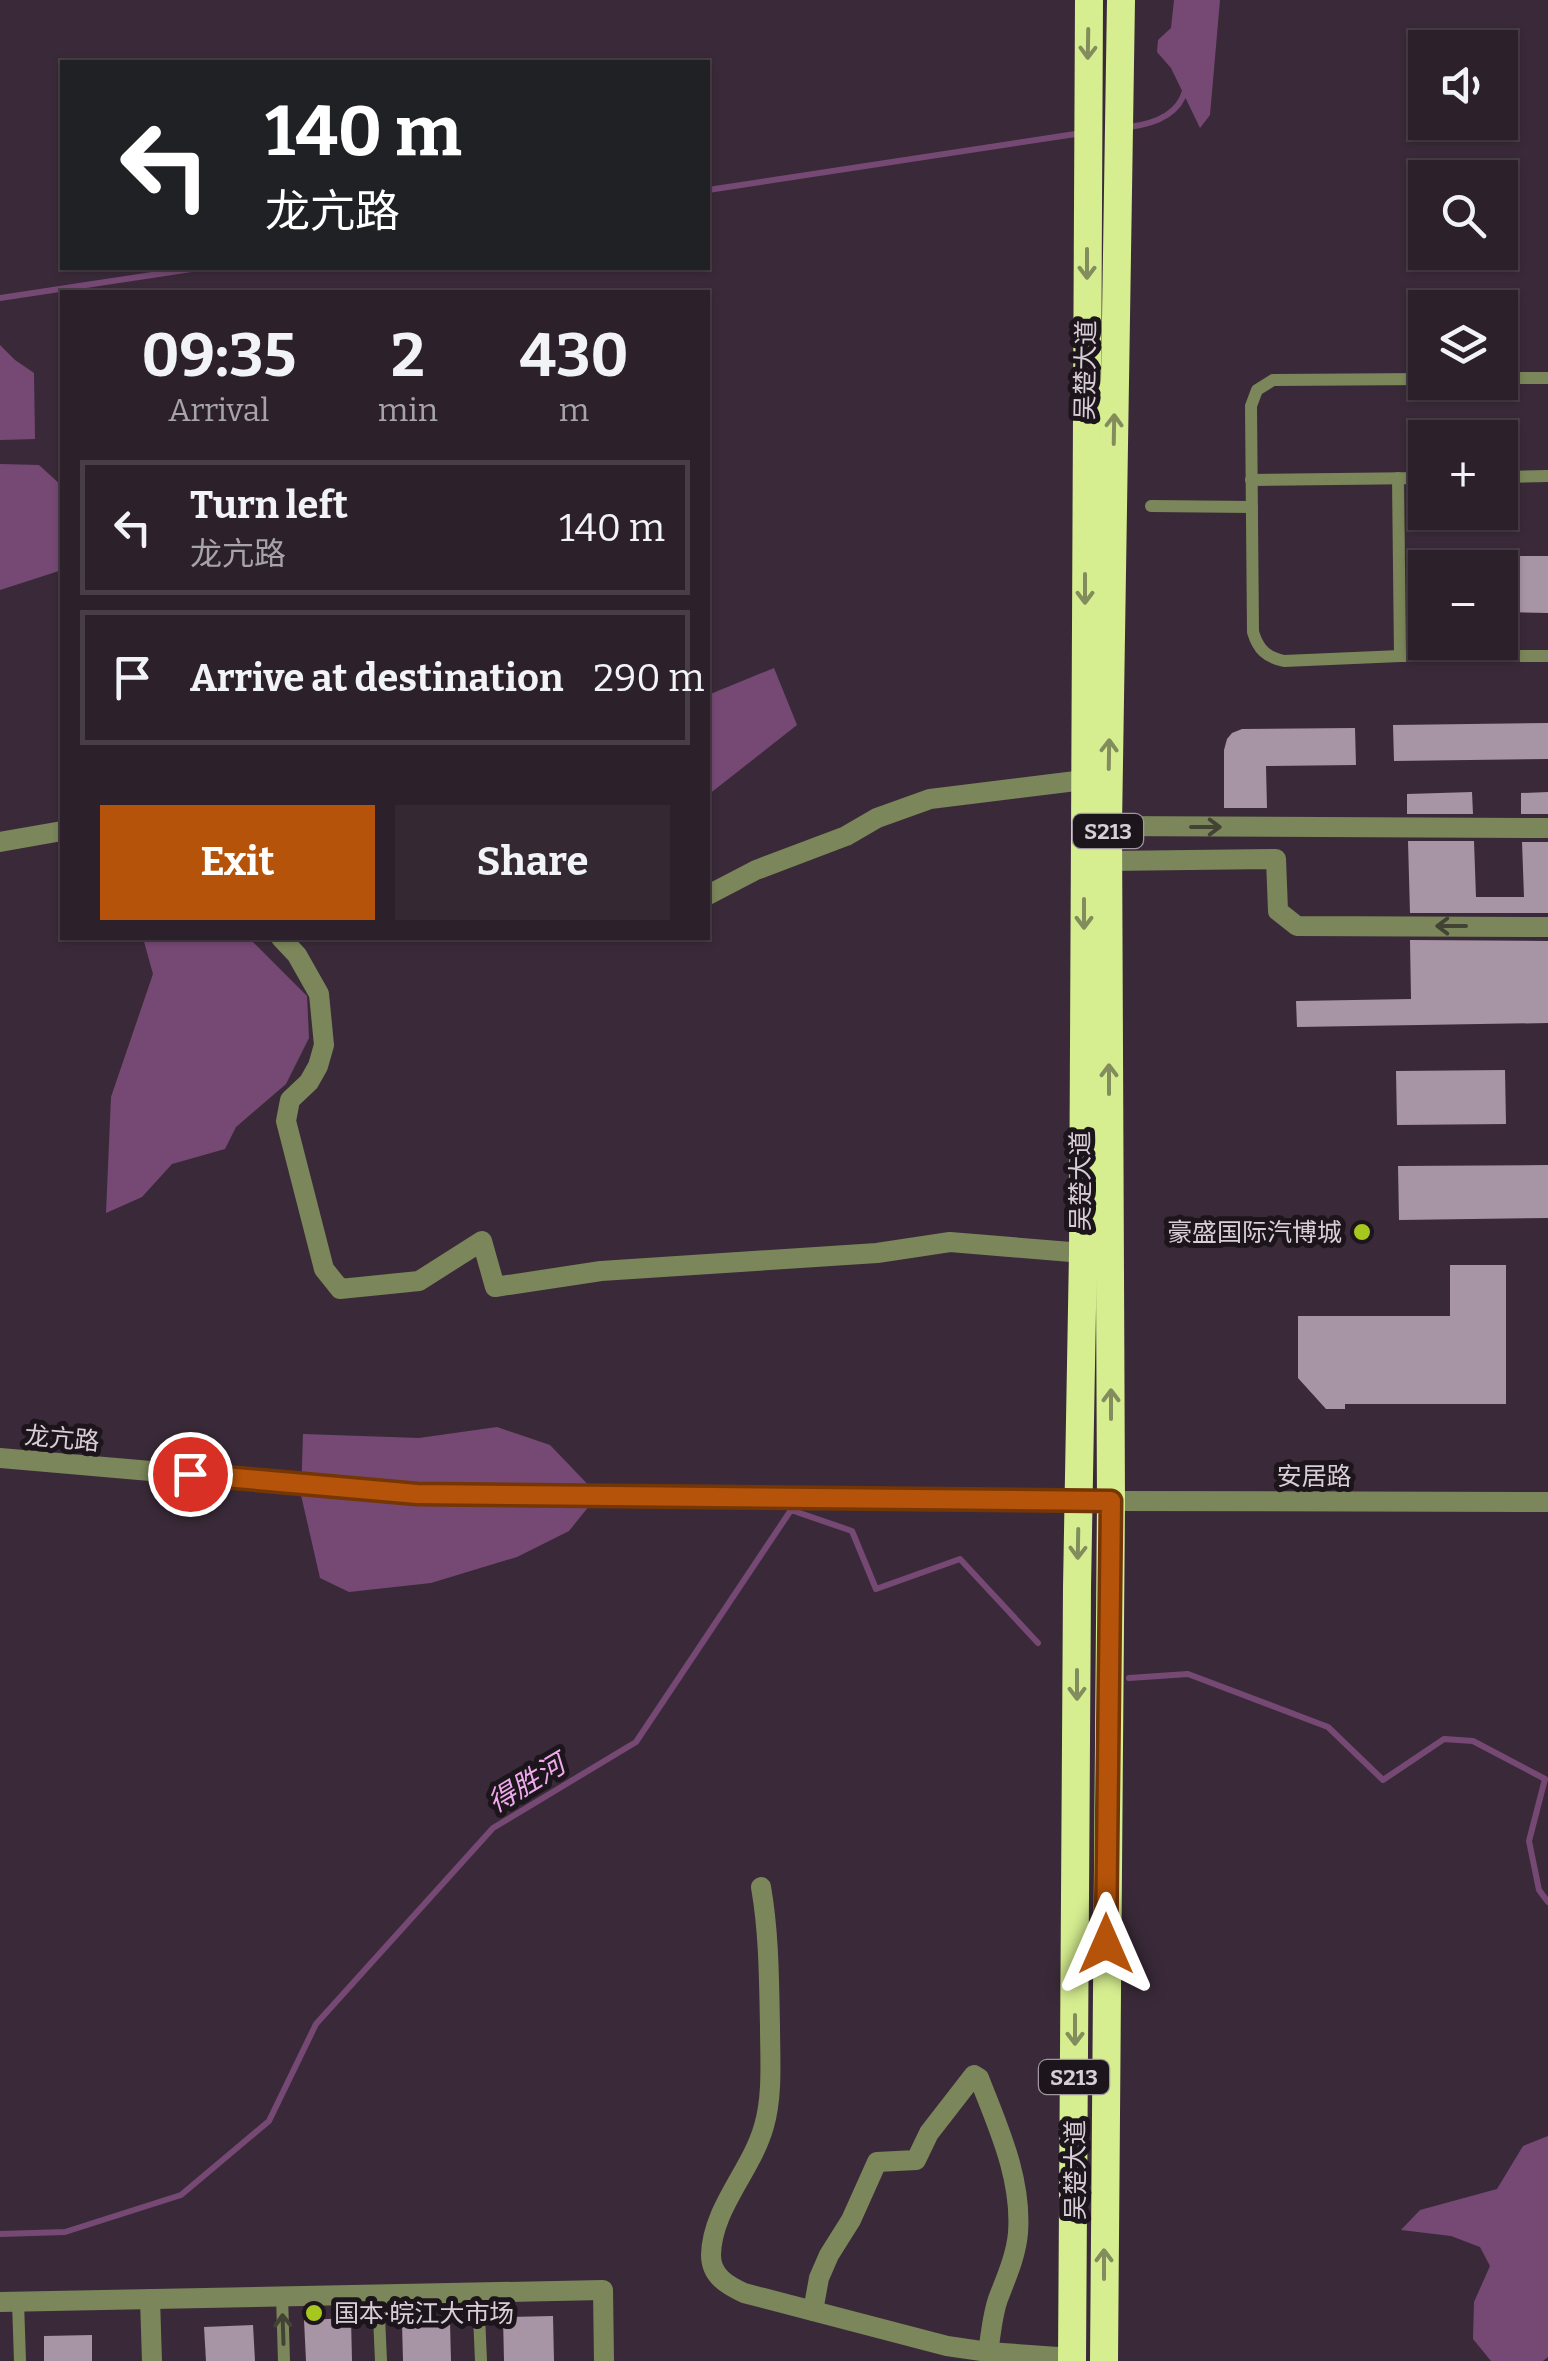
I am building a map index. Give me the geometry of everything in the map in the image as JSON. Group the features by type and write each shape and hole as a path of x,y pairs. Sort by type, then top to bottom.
{"highway":[{"name":"吴楚大道","path":"1072,2360 1083,1252 1089,0"},
{"name":"吴楚大道","path":"1104,2361 1111,1501 1108,826 1122,0"}],"street":[{"path":"710,894 756,870 930,799 1084,780"},
{"path":"1108,826 1548,828"},
{"path":"0,842 60,831"},
{"path":"1108,861 1276,859 1278,911 1297,926 1548,926"},
{"path":"283,940 319,994 324,1045 309,1082 290,1100 286,1121 324,1268 340,1289 419,1282 482,1241 495,1287 601,1271 877,1254 950,1242 1083,1252"},
{"name":"龙亢路","path":"0,1458 417,1494 1079,1500"},
{"name":"安居路","path":"1079,1500 1548,1502"},
{"path":"761,1887 768,1924 770,2052 765,2124 717,2225 711,2257 713,2268 720,2278 744,2293 947,2346 1072,2360"},
{"path":"813,2311 819,2278 877,2162 916,2160 928,2133 974,2075 979,2078 1017,2189 1018,2235 988,2352"},
{"path":"9,2302 603,2290 604,2361"},
{"path":"150,2299 152,2361"}],"lane":[{"path":"1518,378 1548,378"},
{"path":"1408,379 1273,380 1257,390 1251,406 1253,632 1260,649 1284,660 1548,656"},
{"path":"1518,477 1548,476"},
{"path":"1398,478 1400,656"},
{"path":"1252,480 1408,478"},
{"path":"1151,506 1252,507"},
{"path":"478,2292 481,2361"},
{"path":"378,2294 382,2361"},
{"path":"282,2296 284,2361"},
{"path":"9,2302 20,2361"}],"shaded area":[{"path":"1174,0 1220,0 1210,115 1200,128 1171,68 1157,52 1158,40 1171,28"},
{"path":"0,345 34,373 35,439 0,440"},
{"path":"0,464 39,465 60,484 60,571 0,590"},
{"path":"774,668 797,725 710,793 710,694"},
{"path":"144,940 251,940 307,996 309,1038 286,1084 236,1127 225,1149 172,1164 142,1197 106,1213 111,1097 153,974"},
{"path":"497,1427 550,1445 598,1495 569,1531 517,1557 431,1583 349,1592 320,1578 301,1495 303,1434 419,1438"},
{"path":"1548,2136 1548,2357 1543,2361 1491,2361 1473,2339 1474,2302 1490,2266 1480,2247 1451,2236 1401,2230 1420,2210 1497,2189 1523,2146"}],"building":[{"path":"1518,556 1548,556 1548,613 1518,612"},
{"path":"1548,723 1548,759 1394,761 1393,725"},
{"path":"1355,728 1356,765 1266,766 1267,808 1224,808 1224,750 1232,733 1242,729"},
{"path":"1472,792 1473,814 1407,814 1407,794"},
{"path":"1548,792 1548,814 1521,814 1521,793"},
{"path":"1408,841 1474,841 1476,897 1524,897 1522,842 1548,842 1548,913 1410,913"},
{"path":"1410,940 1548,941 1548,1023 1297,1027 1296,1001 1411,999"},
{"path":"1505,1070 1506,1124 1397,1125 1396,1071"},
{"path":"1548,1165 1548,1218 1399,1220 1398,1166"},
{"path":"1450,1265 1506,1265 1506,1404 1345,1404 1345,1409 1326,1409 1298,1378 1298,1316 1450,1316"},
{"path":"553,2316 554,2361 504,2361 503,2317"},
{"path":"351,2318 352,2361 306,2361 304,2320"},
{"path":"450,2322 451,2361 403,2361 402,2323"},
{"path":"253,2325 255,2361 206,2361 204,2327"},
{"path":"92,2335 92,2361 44,2361 44,2336"}],"waterway":[{"path":"1129,127 1171,113 1185,91"},
{"path":"710,190 1082,133"},
{"path":"0,298 185,270"},
{"name":"得胜河","path":"0,2234 65,2232 181,2195 269,2121 316,2024 493,1828 636,1742 791,1510 852,1531 876,1589 960,1559 1038,1643"},
{"name":"得胜河","path":"1129,1678 1188,1674 1328,1727 1383,1780 1444,1739 1473,1741 1545,1779 1529,1841 1539,1890 1548,1902"}],"place":[{"name":"豪盛国际汽博城","path":"1362,1232"},
{"name":"国本·皖江大市场","path":"314,2313"}],"route":[{"path":"190,1474 417,1494 1111,1501 1106,1944"}]}
